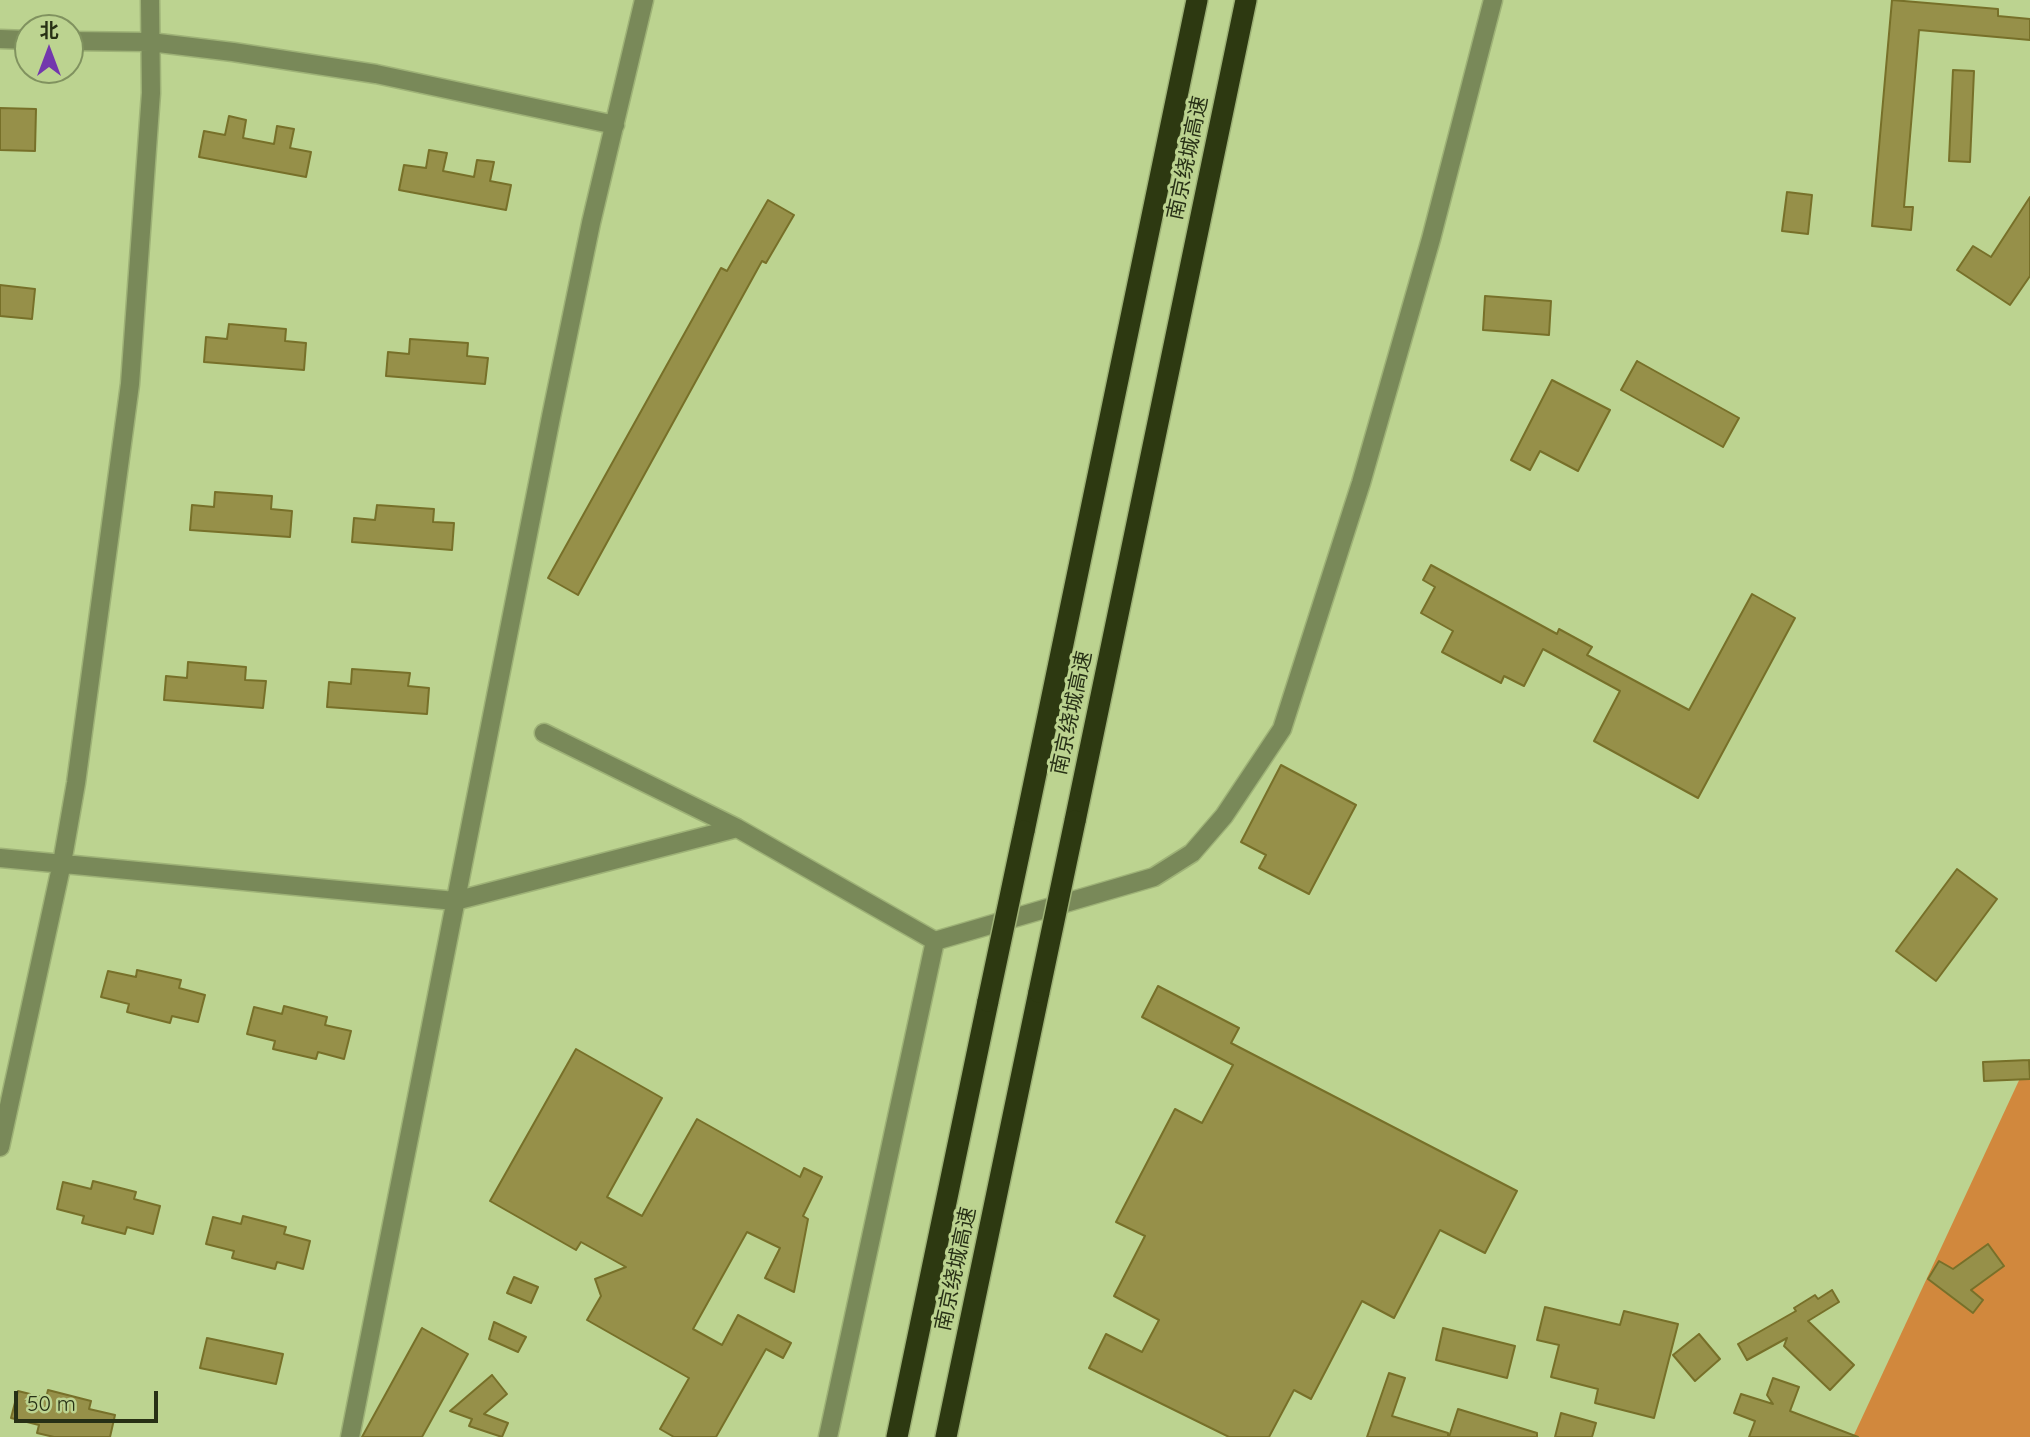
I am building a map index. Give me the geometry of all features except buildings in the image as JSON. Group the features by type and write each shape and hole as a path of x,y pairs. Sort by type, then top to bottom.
{"highway":[{"name":"南京绕城高速","path":"897,1437 1197,0"},
{"name":"南京绕城高速","path":"946,1437 1246,0"}],"street":[{"path":"0,1147 62,863 130,384 151,93 150,0"},
{"path":"350,1437 551,417 644,0"},
{"path":"544,733 737,828 935,941 1154,877 1192,853 1224,816 1282,729 1376,431 1431,239 1493,0"},
{"path":"84,41 150,42 376,74 615,125"},
{"path":"0,858 455,901 737,828"},
{"path":"828,1437 935,941"}],"shaded area":[{"path":"2030,1059 2030,1437 1853,1437 2028,1061"}]}
